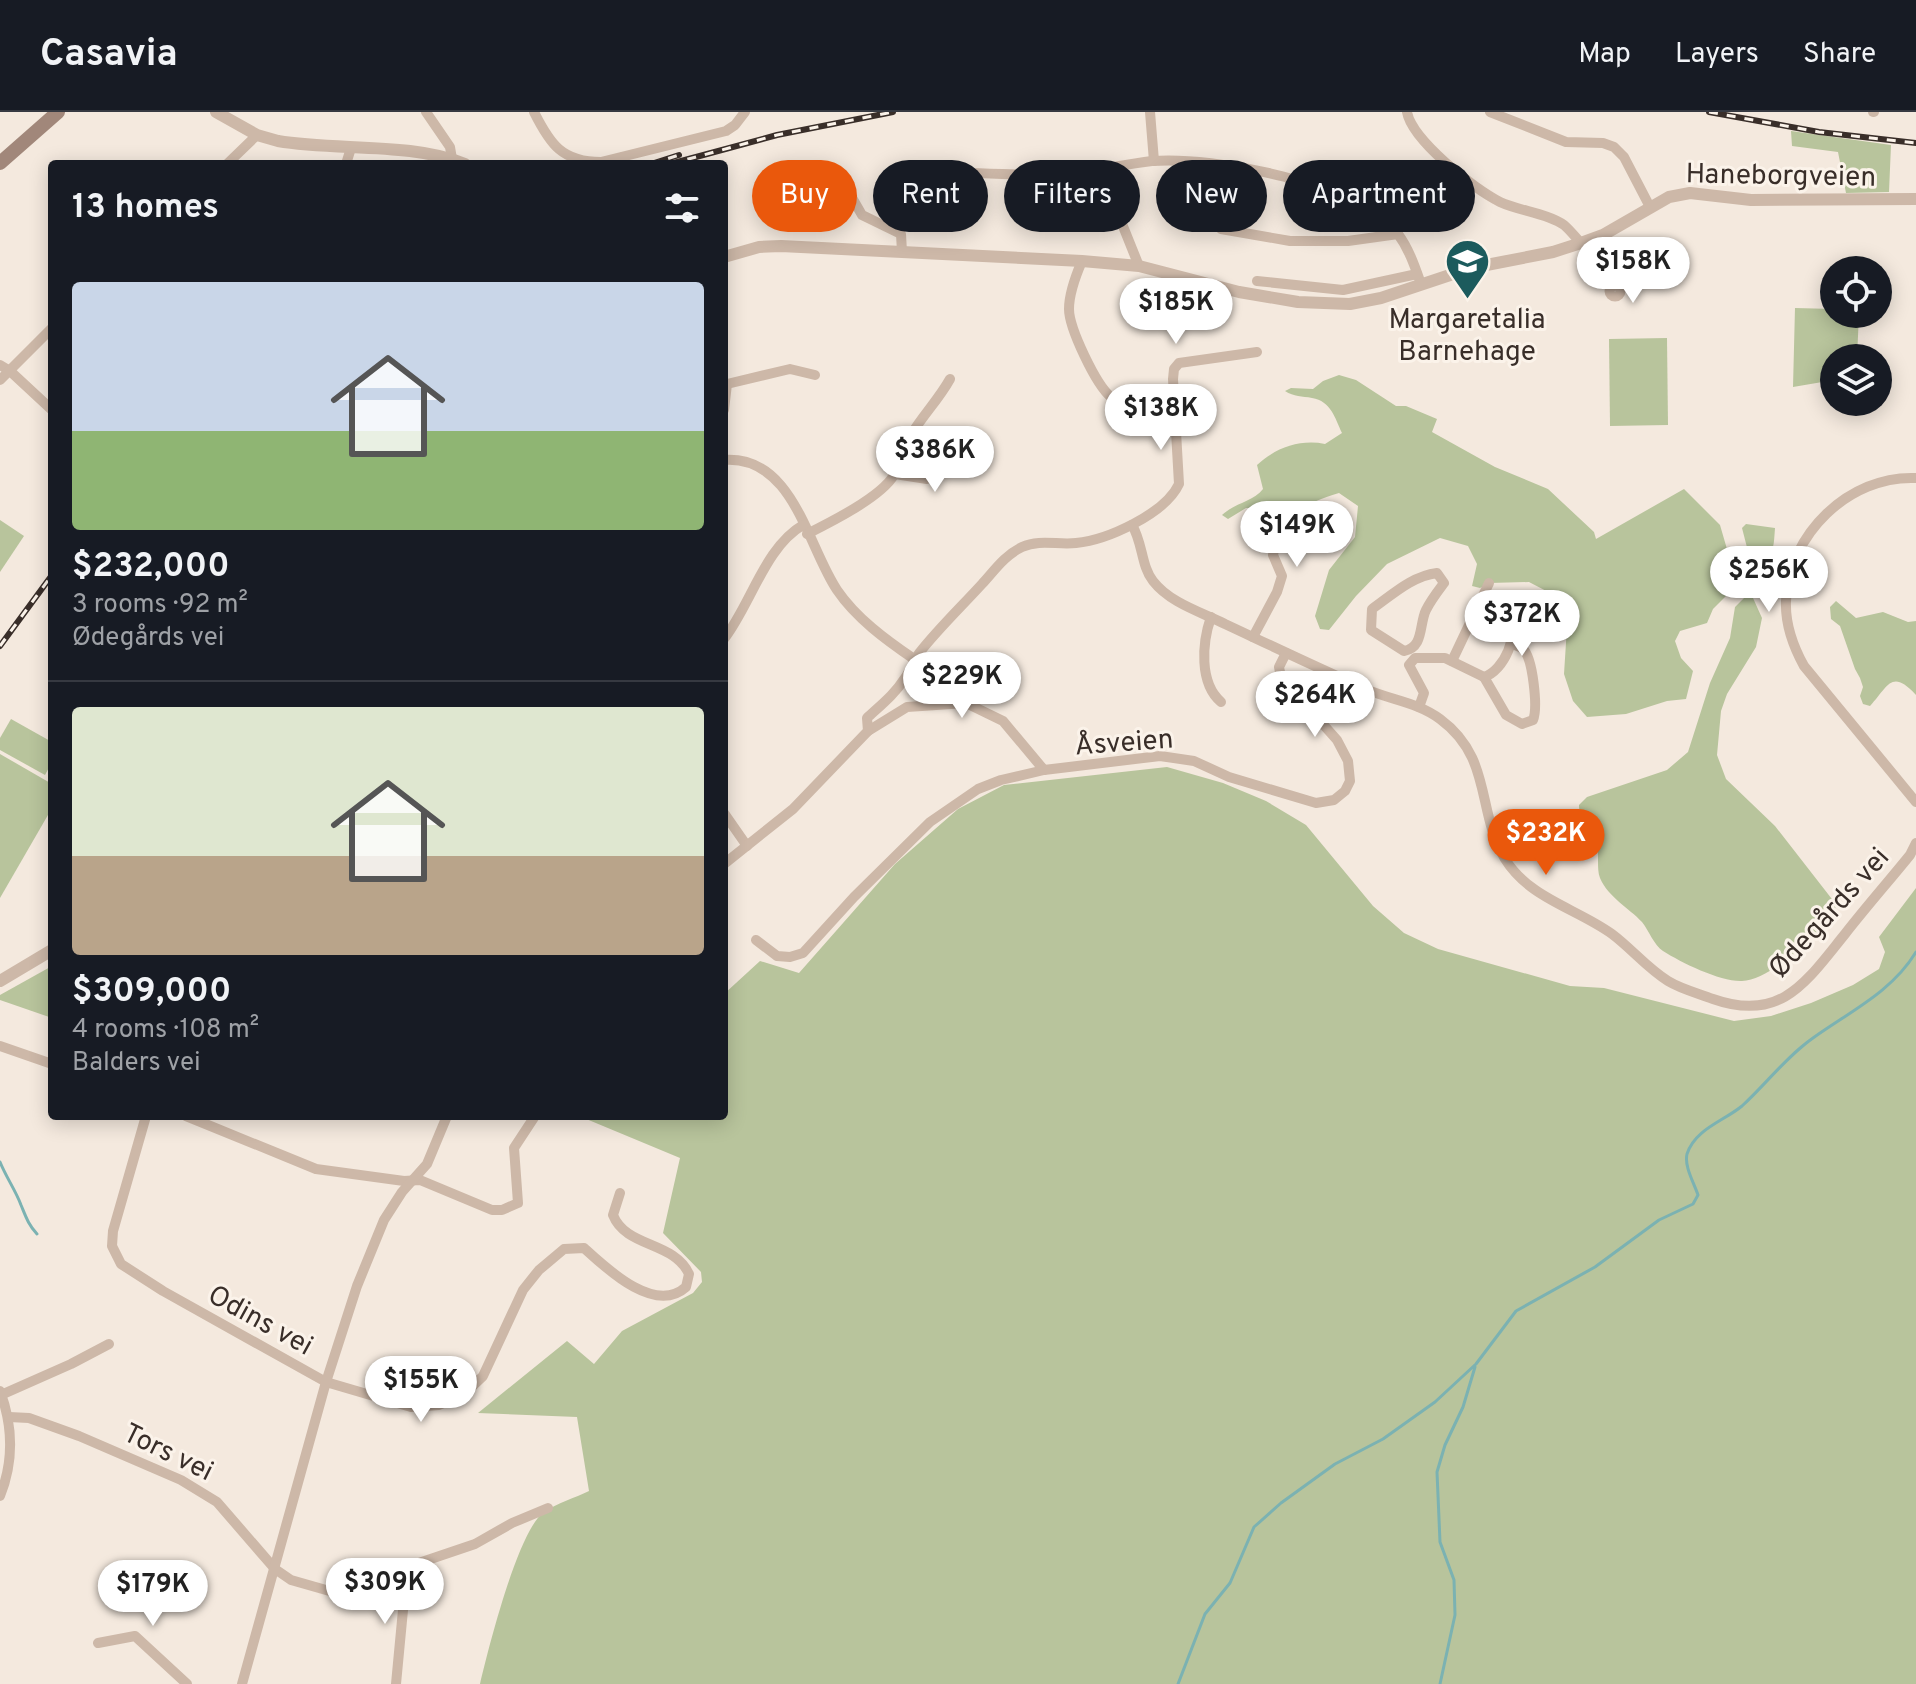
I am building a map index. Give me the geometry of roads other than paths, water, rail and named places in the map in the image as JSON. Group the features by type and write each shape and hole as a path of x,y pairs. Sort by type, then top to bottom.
{"main road":[{"path":"0,163 58,112"}],"street":[{"path":"216,112 257,135 297,144 420,153 453,160"},
{"path":"426,112 457,160"},
{"path":"534,112 555,148 582,160"},
{"path":"609,160 726,131 745,112"},
{"path":"1150,112 1154,161"},
{"path":"1407,112 1414,128 1429,146 1483,192 1500,202 1563,224 1581,243"},
{"path":"1490,112 1566,142 1603,143 1614,147 1624,157 1650,207"},
{"path":"231,160 257,135"},
{"path":"347,160 351,148"},
{"path":"1140,163 1206,163 1248,169 1320,187 1349,198 1374,212 1398,234 1409,251 1419,279 1343,290 1257,281"},
{"name":"Haneborgveien","path":"728,256 759,247 1082,261 1139,266 1239,292 1317,304 1366,302 1419,279 1553,252 1581,243 1603,235 1669,197 1690,193 1751,200 1916,199"},
{"path":"857,206 862,215 901,234 902,252"},
{"path":"1125,232 1139,266"},
{"path":"1238,232 1290,241 1348,241 1398,234"},
{"path":"1603,235 1612,287"},
{"path":"1082,261 1069,310 1071,322 1097,377 1112,398 1118,401 1176,416"},
{"path":"0,380 5,368 48,331"},
{"path":"868,731 867,718 892,695 907,676 914,659 943,622 1016,550 1044,541 1089,541 1132,525 1171,497 1179,484 1173,379 1174,369 1179,363 1257,352"},
{"path":"5,368 48,406"},
{"path":"728,383 790,369 815,375"},
{"path":"728,634 740,618 780,542 856,507 884,486 895,474 901,450 950,379"},
{"path":"728,461 759,466 772,476 793,499 821,564 846,602 914,659"},
{"path":"895,474 927,479 955,467 974,467"},
{"path":"1916,478 1868,486 1828,513 1809,533 1796,556 1787,584 1786,601 1792,641 1804,666 1916,802"},
{"path":"1253,637 1282,576 1273,555 1275,545 1287,539 1317,546 1333,523"},
{"name":"Ødegårds vei","path":"1132,525 1140,539 1147,569 1155,583 1169,596 1367,690 1419,707 1442,721 1466,747 1481,779 1498,845 1521,878 1538,893 1613,935 1669,982 1731,1005 1760,1007 1788,996 1802,985 1910,855 1916,843"},
{"path":"1419,707 1424,693 1409,665 1413,654 1417,644 1424,623 1424,614 1444,583 1437,573 1410,583 1372,609 1371,630 1404,651 1413,654 1452,661 1484,677 1506,715 1522,724 1533,720 1536,706 1526,652 1511,644"},
{"path":"1452,661 1489,583"},
{"path":"1480,600 1496,604 1508,614 1513,627 1511,644 1495,672 1484,677"},
{"path":"1211,617 1205,643 1206,680 1221,702"},
{"name":"Åsveien","path":"756,940 777,956 790,957 803,953 930,822 978,789 1001,780 1044,770 1160,756 1178,758 1316,803 1334,800 1345,791 1350,781 1348,761 1337,740 1281,677 1279,667 1286,653"},
{"path":"728,861 793,809 868,731 907,707 966,703 1003,721 1044,770"},
{"path":"728,819 747,846"},
{"path":"0,981 48,952"},
{"path":"0,1046 48,1063"},
{"name":"Odins vei","path":"145,1120 113,1231 115,1256 132,1272 163,1291 326,1382 411,1407 439,1405 463,1395 483,1376 523,1290 564,1249 584,1248 608,1270 640,1289 662,1297 680,1292 690,1280 686,1268 669,1253 633,1237 617,1225 613,1215 620,1193"},
{"path":"196,1120 316,1169 404,1181 414,1179 482,1208 502,1210 515,1206 519,1196 514,1148 532,1120"},
{"path":"242,1684 326,1382 372,1246 384,1220 427,1164 445,1120"},
{"path":"0,1496 7,1479 11,1450 9,1417 1,1393 71,1364 109,1344"},
{"name":"Tors vei","path":"9,1417 29,1418 79,1436 198,1489 230,1515 275,1569 291,1580 333,1592 475,1544 512,1523 548,1508"},
{"path":"396,1684 403,1610 401,1569"},
{"path":"98,1643 135,1636 187,1684"}],"waterway":[{"path":"1178,1684 1205,1614 1230,1583 1254,1527 1335,1464 1383,1439 1435,1402 1476,1364 1516,1311 1595,1267 1659,1220 1693,1204 1698,1195 1686,1159 1696,1138 1742,1106 1803,1045 1882,990 1916,952"},
{"path":"0,1162 37,1234"},
{"path":"1440,1684 1455,1615 1454,1580 1440,1542 1437,1472 1475,1367"}],"railway":[{"path":"685,160 777,135 893,112"},
{"path":"1709,112 1819,132 1916,143"},
{"path":"663,160 679,155"},
{"path":"0,646 48,580"}],"place":[{"name":"Margaretalia Barnehage","path":"1467,300"}]}
